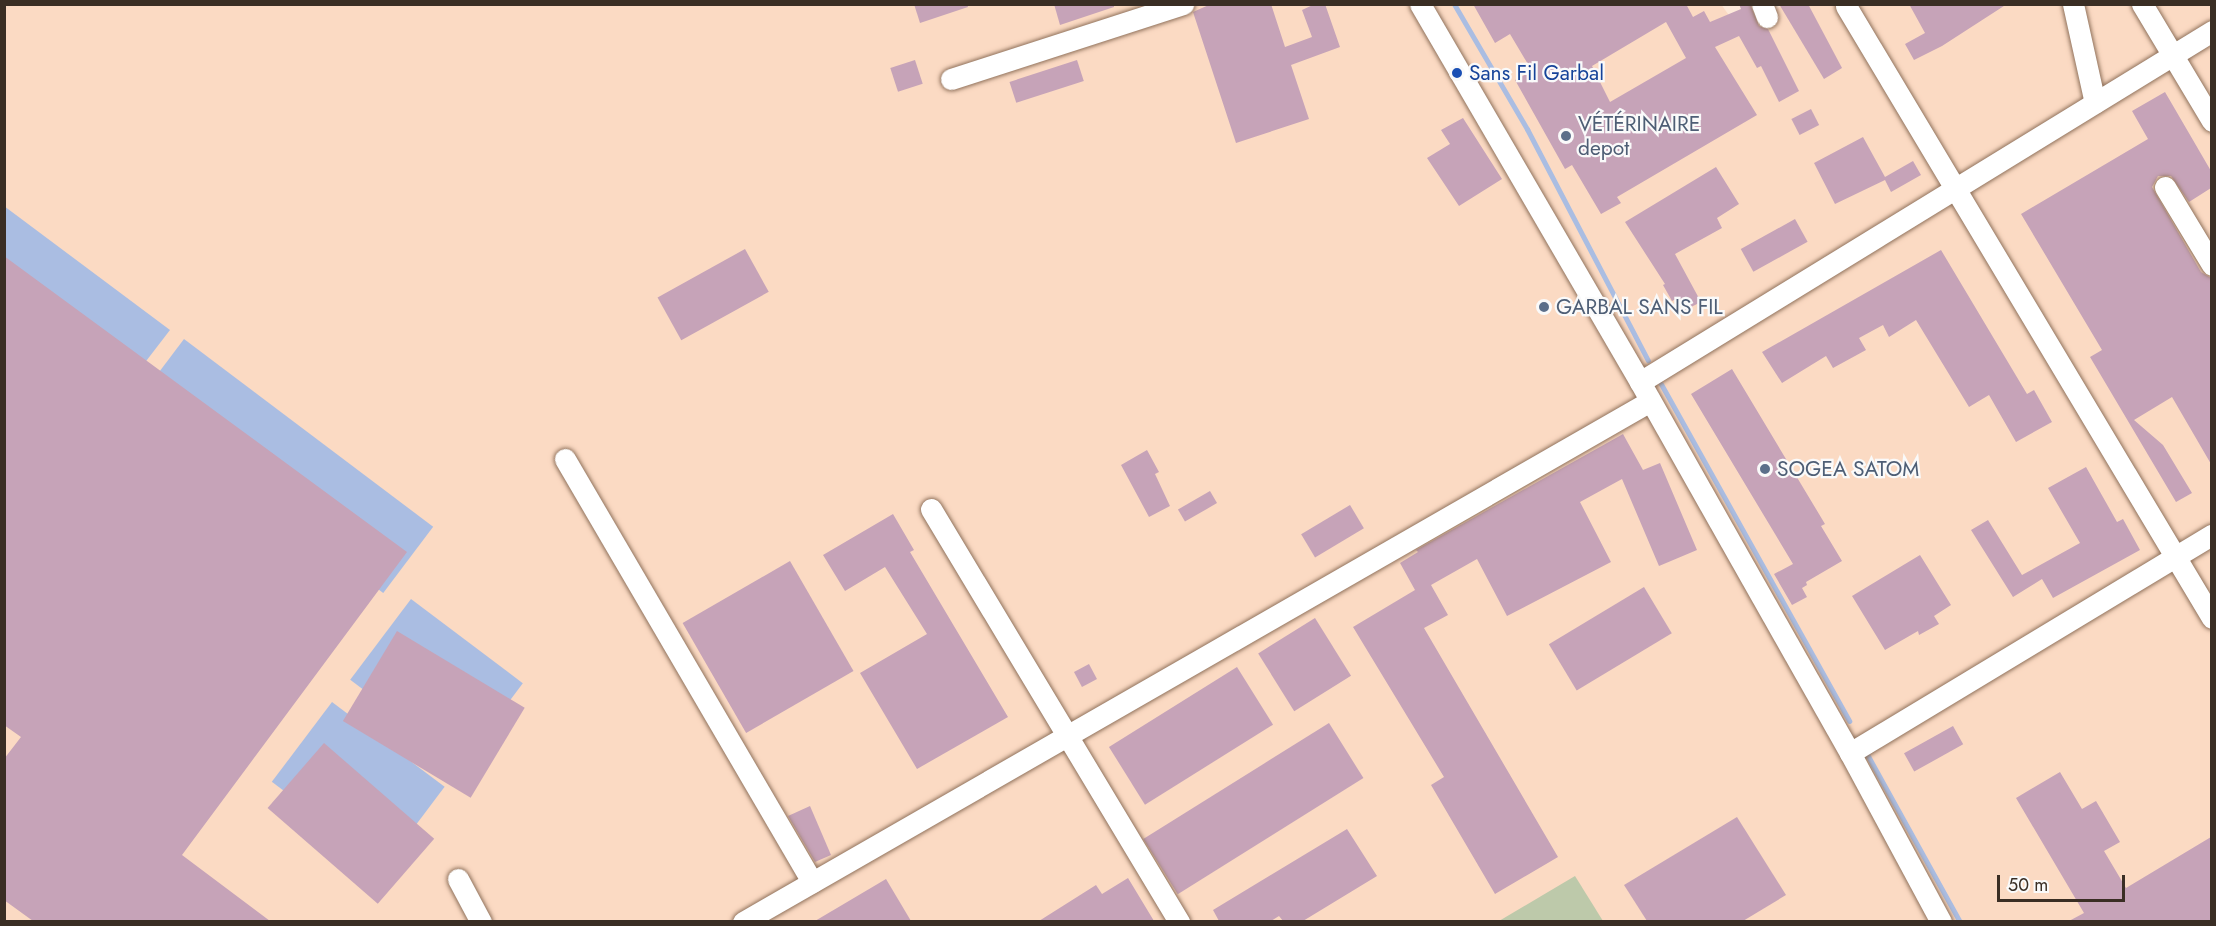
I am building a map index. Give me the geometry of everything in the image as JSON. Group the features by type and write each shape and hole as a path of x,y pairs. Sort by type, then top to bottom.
{"street":[{"path":"951,79 1183,4"},
{"path":"1420,4 1640,382 1850,753 1941,921"},
{"path":"2073,4 2095,103"},
{"path":"2142,4 2211,122"},
{"path":"1846,6 2211,618"},
{"path":"1640,382 2211,31"},
{"path":"2165,187 2211,265"},
{"path":"743,921 1650,401"},
{"path":"565,459 812,882"},
{"path":"931,509 1179,921"},
{"path":"1850,753 2211,536"},
{"path":"458,879 481,921"}],"shaded area":[{"path":"1721,4 1740,31 1783,5 2211,5 2211,921 5,922 5,5"}],"green space":[{"path":"1575,876 1603,921 1499,921"}],"water":[{"path":"4,206 170,330 120,395 5,308"},
{"path":"184,339 433,527 383,593 134,405"},
{"path":"411,599 523,683 462,764 350,680"},
{"path":"332,702 445,787 384,867 272,782"}],"building":[{"path":"914,4 967,4 968,7 920,23"},
{"path":"1054,4 1114,4 1114,7 1060,25"},
{"path":"1211,4 1271,4 1285,47 1312,37 1302,10 1315,4 1325,4 1340,47 1291,65 1309,119 1236,143 1193,12"},
{"path":"1473,4 1686,4 1693,17 1704,11 1710,22 1741,9 1739,4 1750,4 1759,26 1768,29 1799,91 1779,102 1761,66 1757,68 1739,36 1715,47 1757,115 1617,197 1621,203 1601,214 1572,165 1565,169 1515,80 1532,71 1510,34 1495,43","holes":["1666,22 1686,58 1610,102 1592,66"]},
{"path":"1779,4 1808,4 1842,68 1824,79"},
{"path":"1909,4 2007,4 1942,46 1914,60 1905,44 1925,33"},
{"path":"915,60 923,84 898,92 890,68"},
{"path":"1077,60 1084,81 1016,103 1009,82"},
{"path":"2165,92 2211,171 2211,188 2189,202 2171,176 2158,176 2152,187 2201,272 2211,278 2211,464 2172,397 2134,420 2163,445 2192,493 2176,502 2090,357 2102,350 2021,214 2148,139 2132,111"},
{"path":"1811,109 1819,125 1800,135 1791,119"},
{"path":"1463,118 1502,179 1459,206 1427,158 1450,144 1441,130"},
{"path":"1863,137 1885,177 1913,161 1921,175 1891,192 1885,180 1835,204 1814,163"},
{"path":"1716,167 1739,204 1717,218 1722,228 1675,254 1701,302 1685,310 1678,298 1672,301 1663,285 1665,284 1625,222"},
{"path":"1795,219 1808,242 1753,272 1741,249"},
{"path":"745,249 769,292 681,340 658,297"},
{"path":"1941,250 2027,394 2034,390 2052,422 2016,442 1989,395 1969,407 1916,320 1889,337 1883,325 1859,338 1866,350 1833,368 1826,356 1782,383 1762,352"},
{"path":"4,256 407,552 182,855 270,921 33,921 4,900 4,759 21,737 4,725"},
{"path":"1732,369 1825,524 1821,526 1842,561 1806,582 1807,585 1802,588 1807,597 1792,605 1774,574 1793,564 1691,394"},
{"path":"1623,434 1643,470 1660,463 1697,550 1659,566 1622,479 1580,502 1611,562 1507,616 1477,559 1431,585 1448,615 1424,628 1558,857 1495,894 1431,785 1444,777 1353,627 1415,590 1400,563 1418,552 1416,550"},
{"path":"1147,450 1159,472 1155,474 1170,506 1149,517 1121,465"},
{"path":"2086,467 2117,522 2123,519 2140,550 2053,598 2042,579 2013,597 1971,530 1988,520 2022,575 2080,543 2048,488"},
{"path":"1210,491 1217,503 1185,522 1178,510"},
{"path":"1350,505 1364,528 1315,558 1301,534"},
{"path":"893,514 914,550 910,552 1008,717 917,769 860,673 927,634 885,567 845,591 823,555"},
{"path":"1920,555 1951,605 1934,616 1939,624 1919,635 1918,631 1885,650 1852,596"},
{"path":"790,561 854,671 746,733 683,623"},
{"path":"1644,587 1672,633 1577,690 1549,644"},
{"path":"1315,618 1351,676 1294,711 1258,654"},
{"path":"397,631 525,708 471,798 343,721"},
{"path":"1089,664 1097,679 1082,687 1074,672"},
{"path":"1237,667 1273,725 1145,805 1109,747"},
{"path":"1329,723 1363,778 1178,894 1143,839"},
{"path":"1953,726 1963,744 1914,772 1904,753"},
{"path":"324,743 434,839 378,904 268,808"},
{"path":"2060,772 2082,809 2096,801 2120,842 2104,851 2126,888 2211,837 2211,921 2069,921 2084,913 2016,798"},
{"path":"810,806 831,855 815,862 788,816"},
{"path":"1737,817 1786,895 1743,921 1647,921 1624,885"},
{"path":"1347,829 1377,876 1303,921 1283,921 1279,916 1271,921 1219,921 1213,910"},
{"path":"1128,878 1154,921 1039,921 1096,885 1102,894"},
{"path":"886,879 911,921 815,921"}],"waterway":[{"path":"1454,4 1527,129 1648,360"},
{"path":"1661,384 1849,721"},
{"path":"1868,756 1960,922"}],"place":[{"name":"Sans Fil Garbal","path":"1457,73"},
{"name":"VÉTÉRINAIRE depot","path":"1566,136"},
{"name":"GARBAL SANS FIL","path":"1544,307"},
{"name":"SOGEA SATOM","path":"1765,469"}]}
